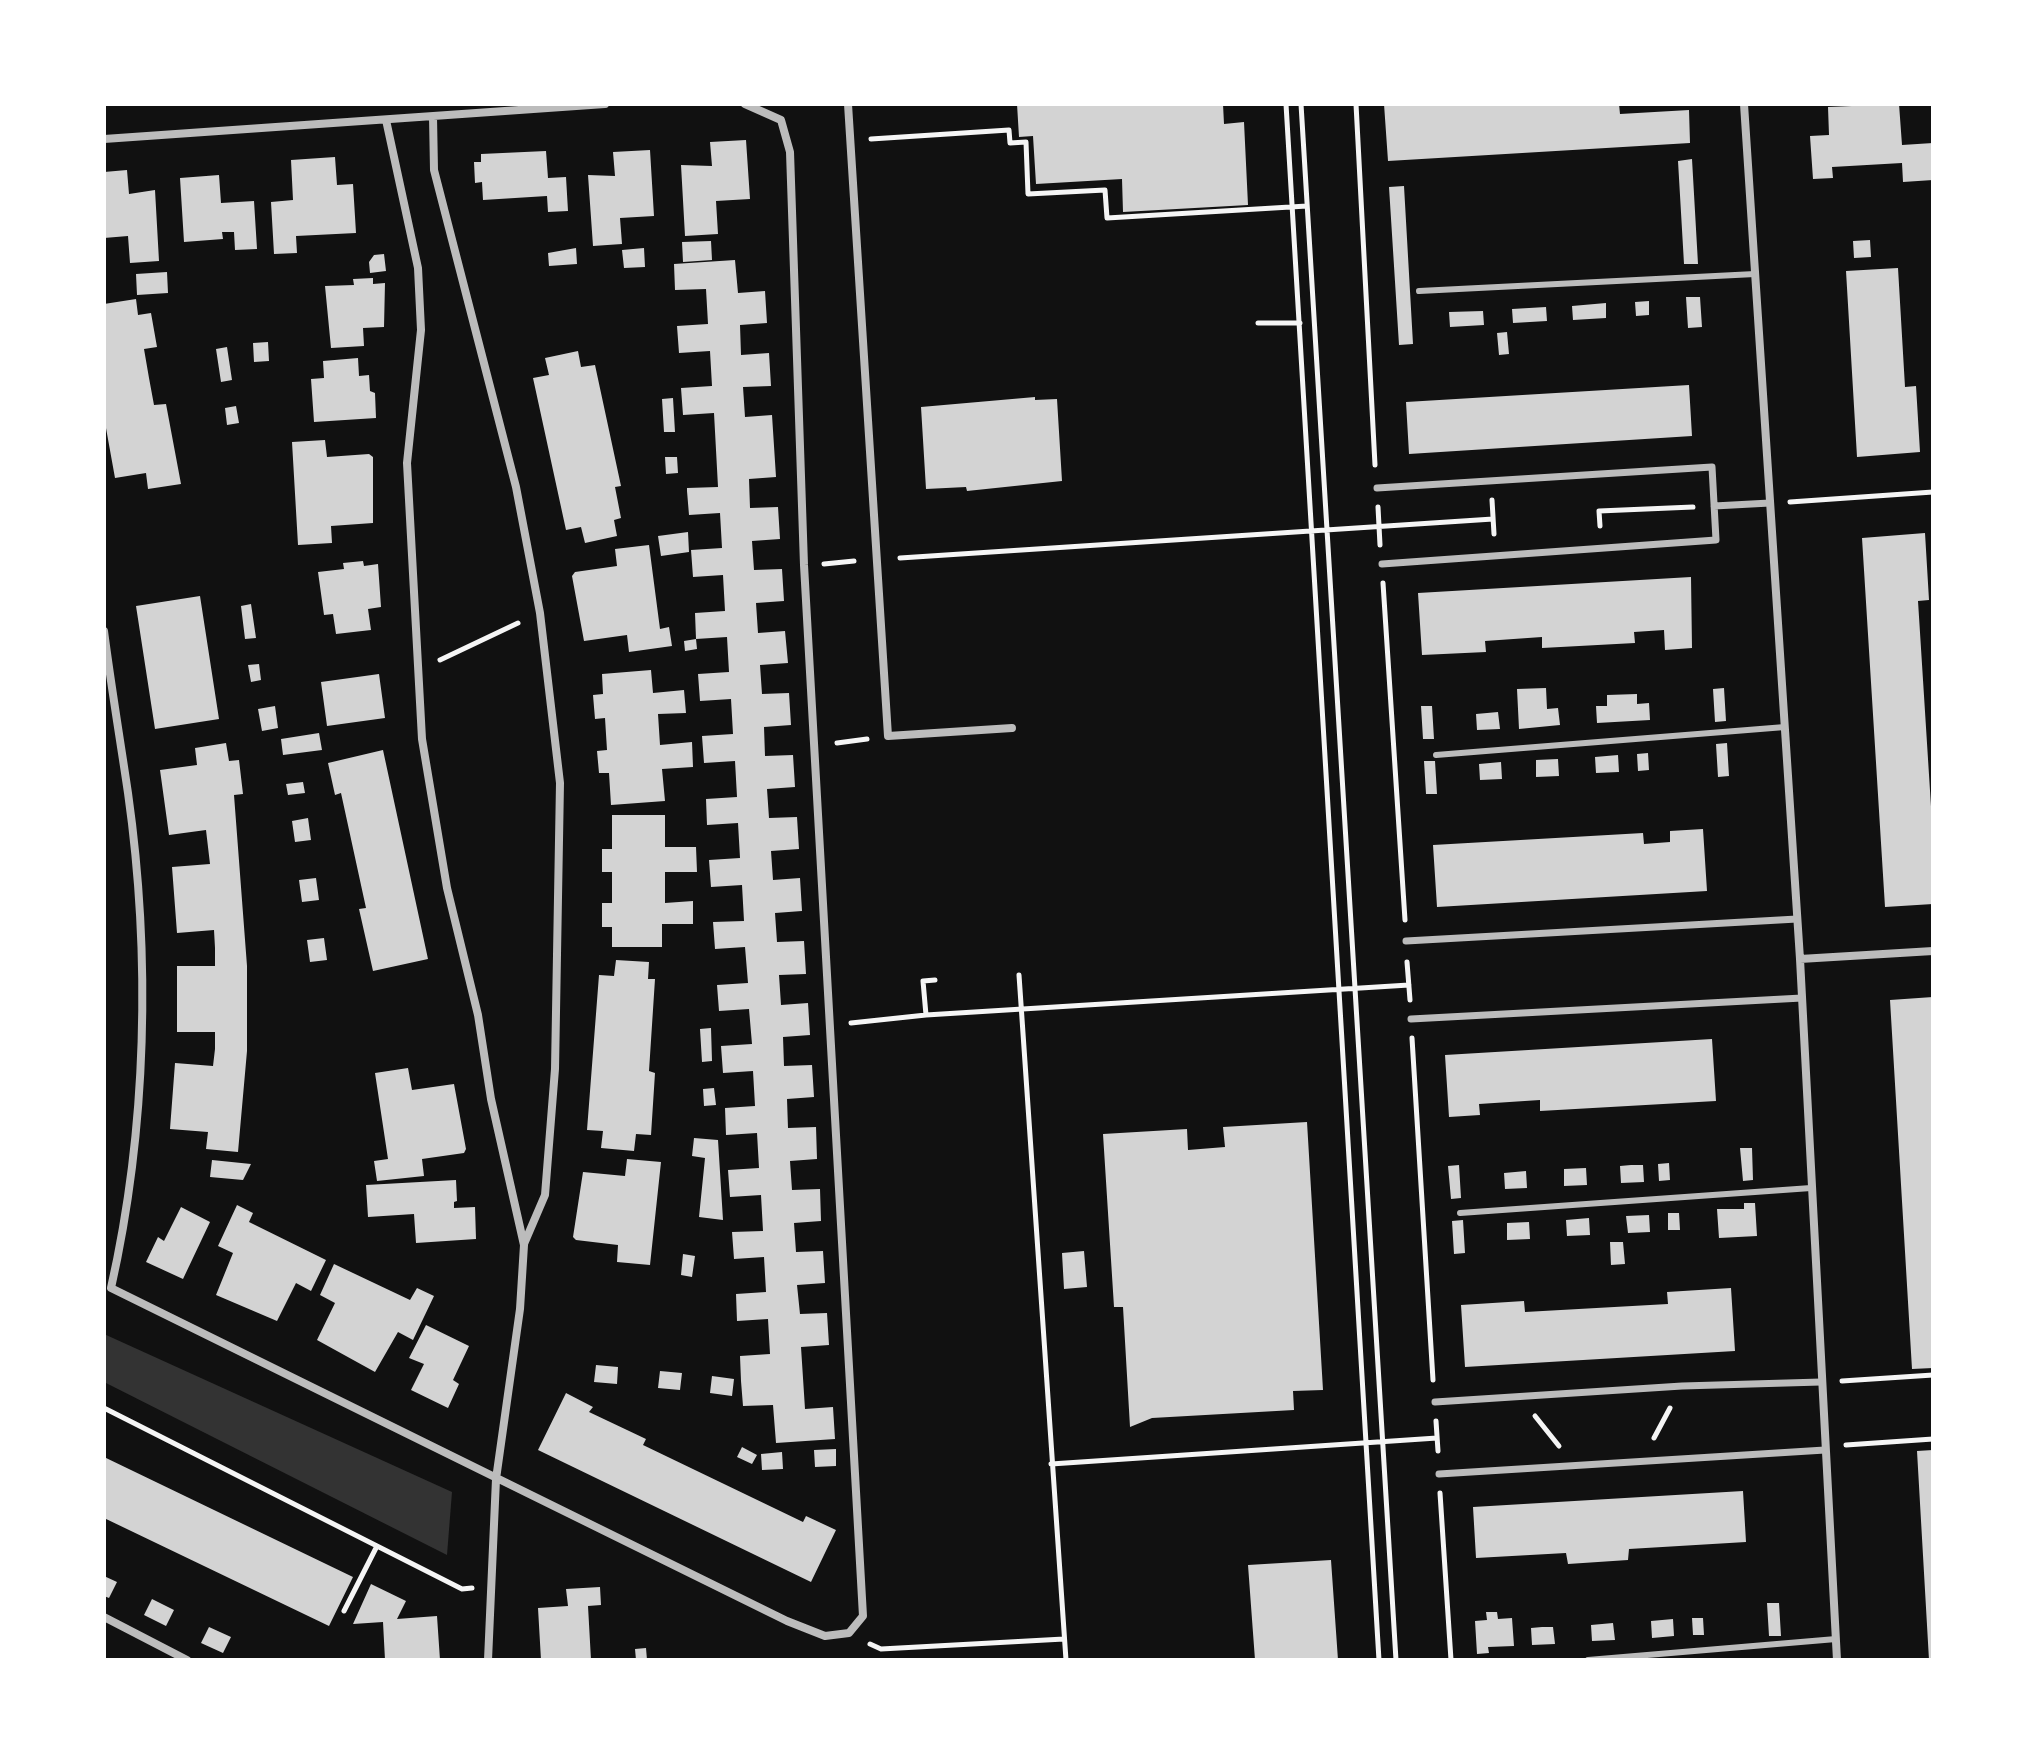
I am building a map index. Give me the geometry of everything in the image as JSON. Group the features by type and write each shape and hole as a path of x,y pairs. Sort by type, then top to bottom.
{"street":[{"path":"104,139 605,104"},
{"path":"104,631 128,794 141,958 141,1053 135,1133 111,1288 787,1621 825,1636 849,1633 863,1616 804,565 790,152 781,120 745,104"},
{"path":"848,104 888,736 1012,728"},
{"path":"1744,104 1800,959 1837,1660"},
{"path":"433,117 434,170 516,487 540,613 560,783 561,872 555,1069 545,1195 524,1245"},
{"path":"386,120 418,268 421,330 407,463 422,739 447,888 478,1015 491,1099 524,1245 520,1309 496,1479 488,1660"},
{"path":"1377,488 1712,467 1716,540 1382,564"},
{"path":"1714,506 1770,503"},
{"path":"1406,941 1797,919"},
{"path":"1800,959 1933,951"},
{"path":"1411,1019 1802,998"},
{"path":"1435,1402 1682,1386 1821,1382"},
{"path":"1439,1474 1825,1448"},
{"path":"104,1617 187,1660"}],"lane":[{"path":"1419,291 1755,274"},
{"path":"1436,755 1785,727"},
{"path":"1460,1213 1811,1188"},
{"path":"1588,1660 1836,1639"}],"path":[{"path":"1286,104 1379,1660"},
{"path":"1301,104 1396,1660"},
{"path":"1356,104 1379,526 1451,1660"},
{"path":"850,141 1009,130 1010,143 1026,142 1028,194 1105,190 1107,218 1307,206"},
{"path":"1258,323 1300,323"},
{"path":"1490,480 1496,555"},
{"path":"1770,503 1933,492"},
{"path":"1602,548 1599,511 1714,506"},
{"path":"804,565 1493,519"},
{"path":"416,671 540,613"},
{"path":"814,746 888,736"},
{"path":"1019,975 1050,1464 1066,1660"},
{"path":"926,1015 923,981 935,980"},
{"path":"830,1026 926,1015 1020,1012 1409,985"},
{"path":"1821,1382 1933,1375"},
{"path":"1643,1460 1682,1386"},
{"path":"1521,1397 1574,1465"},
{"path":"104,1408 462,1589 489,1588"},
{"path":"1050,1464 1437,1438"},
{"path":"1825,1448 1933,1439"},
{"path":"344,1611 377,1546"},
{"path":"849,1633 881,1649 1064,1639"}],"shaded area":[{"path":"104,1334 452,1492 447,1555 104,1382"}],"building":[{"path":"1017,104 1223,104 1224,124 1244,122 1248,205 1123,212 1122,179 1036,184 1033,136 1019,137"},
{"path":"1384,104 1619,104 1620,114 1689,110 1690,143 1388,161"},
{"path":"1899,104 1902,145 1933,143 1933,180 1903,182 1902,163 1832,167 1833,178 1813,179 1810,136 1829,135 1828,107"},
{"path":"746,140 750,199 716,201 718,234 685,236 681,165 712,166 710,142"},
{"path":"650,150 654,216 620,218 622,244 593,246 588,175 615,176 613,152"},
{"path":"546,151 548,178 566,177 568,211 548,212 547,196 483,200 482,182 475,183 474,162 481,162 481,154"},
{"path":"335,157 337,185 353,184 356,233 296,236 297,253 274,254 271,202 293,200 291,160"},
{"path":"1692,159 1698,264 1684,264 1678,161"},
{"path":"127,170 129,194 155,190 159,261 130,263 128,236 104,238 104,172"},
{"path":"219,175 221,203 254,201 257,249 235,250 234,232 222,232 223,239 184,242 180,178"},
{"path":"1404,186 1413,344 1399,345 1389,187"},
{"path":"1870,240 1871,257 1854,258 1853,241"},
{"path":"711,241 712,260 683,262 682,242"},
{"path":"576,248 577,264 549,266 548,253"},
{"path":"644,248 645,267 624,268 622,250"},
{"path":"384,254 386,271 370,273 369,262 374,255"},
{"path":"735,260 738,293 765,291 767,323 740,325 741,355 769,353 771,386 743,387 745,417 772,415 776,477 749,479 750,508 778,507 780,539 752,541 754,570 782,569 784,601 756,603 758,633 785,631 788,663 760,665 762,694 789,693 791,725 764,727 765,756 793,755 795,787 767,789 769,818 797,817 799,849 771,851 773,880 800,878 802,911 775,913 777,942 804,941 806,974 779,975 781,1005 808,1003 810,1035 783,1037 784,1066 812,1065 814,1097 787,1099 788,1128 816,1127 817,1159 790,1161 792,1190 820,1189 821,1221 794,1223 796,1252 823,1251 825,1283 797,1285 800,1314 827,1313 829,1345 801,1347 805,1409 833,1407 835,1439 776,1443 773,1405 743,1406 741,1381 740,1356 770,1354 768,1319 737,1321 736,1294 766,1292 764,1257 734,1259 732,1232 763,1231 761,1195 730,1197 728,1170 759,1168 757,1133 726,1135 725,1108 755,1106 753,1071 723,1073 721,1046 752,1044 749,1009 719,1011 717,985 748,983 745,947 715,949 713,922 744,921 742,885 711,887 709,860 740,858 738,823 707,825 706,799 737,797 735,761 704,763 702,736 733,734 731,699 700,701 698,674 729,672 727,637 696,639 695,613 725,611 723,575 693,577 691,550 722,548 720,513 689,515 687,491 687,488 718,487 714,413 683,415 681,388 712,386 710,351 679,353 677,326 708,324 706,289 675,290 674,264"},
{"path":"1898,268 1905,387 1916,386 1920,452 1857,457 1846,271"},
{"path":"167,272 168,293 137,295 136,274"},
{"path":"373,278 373,284 385,283 384,327 363,328 364,346 331,348 325,286 354,285 353,279"},
{"path":"1686,297 1700,297 1702,327 1688,328"},
{"path":"136,299 138,315 151,313 157,347 144,349 149,378 154,405 166,404 181,484 148,489 146,473 115,478 104,417 104,304"},
{"path":"1649,301 1649,315 1636,316 1635,302"},
{"path":"1606,303 1606,318 1573,320 1572,306"},
{"path":"1546,307 1547,321 1513,323 1512,309"},
{"path":"1483,311 1484,325 1450,327 1449,312"},
{"path":"1507,332 1509,354 1499,355 1497,333"},
{"path":"268,342 269,361 254,362 253,343"},
{"path":"227,347 232,380 221,382 216,349"},
{"path":"578,351 581,367 595,365 621,486 615,487 621,518 614,520 617,536 585,543 581,527 566,530 533,378 549,375 545,358"},
{"path":"358,358 359,376 369,375 370,391 375,393 376,418 314,422 311,379 324,378 323,361"},
{"path":"1689,385 1692,436 1409,454 1406,402"},
{"path":"1035,397 1035,400 1057,399 1062,481 967,491 966,487 926,489 921,407"},
{"path":"673,398 675,432 664,432 662,399"},
{"path":"236,406 239,423 227,425 225,408"},
{"path":"325,440 327,457 369,454 373,457 373,523 331,526 332,543 298,545 292,442"},
{"path":"665,457 677,457 678,473 666,474"},
{"path":"688,532 689,552 661,556 658,536"},
{"path":"1925,533 1929,600 1918,601 1933,838 1933,904 1885,907 1862,538"},
{"path":"649,545 660,629 669,627 672,646 629,652 627,635 584,641 572,576 575,572 617,566 615,549"},
{"path":"363,561 364,566 378,564 381,607 368,609 371,630 336,634 333,614 324,615 318,572 344,569 343,563"},
{"path":"1691,577 1692,648 1665,650 1664,630 1634,632 1635,643 1542,648 1542,637 1485,641 1486,652 1422,655 1418,593"},
{"path":"200,596 219,719 155,729 136,606"},
{"path":"251,604 256,638 245,639 241,606"},
{"path":"696,639 697,649 685,651 684,641"},
{"path":"259,664 261,680 251,682 248,665"},
{"path":"651,670 653,693 684,690 686,713 658,714 660,745 692,742 693,767 662,769 665,801 611,805 609,773 599,773 597,751 607,750 605,718 595,719 593,695 603,694 602,674"},
{"path":"379,674 385,718 327,726 321,682"},
{"path":"1546,688 1547,709 1558,708 1560,725 1519,729 1517,689"},
{"path":"1724,688 1726,721 1715,722 1713,689"},
{"path":"1637,694 1637,704 1649,703 1650,720 1597,723 1596,706 1607,706 1607,695"},
{"path":"275,706 278,728 262,731 258,709"},
{"path":"1421,706 1432,706 1434,739 1423,739"},
{"path":"1498,712 1500,729 1477,730 1476,714"},
{"path":"319,733 322,750 283,755 281,739"},
{"path":"226,743 229,761 239,760 243,794 234,795 247,966 247,1051 238,1152 206,1149 208,1132 170,1129 175,1063 213,1066 215,1049 215,1032 177,1032 177,966 215,966 215,948 214,930 177,933 172,867 210,864 206,830 169,835 160,770 197,765 195,748"},
{"path":"1727,743 1729,776 1718,777 1716,744"},
{"path":"383,750 428,959 373,971 359,909 366,908 341,793 335,795 328,763"},
{"path":"1648,753 1649,770 1638,771 1637,754"},
{"path":"1618,755 1619,772 1596,773 1595,757"},
{"path":"1558,759 1559,776 1536,777 1536,760"},
{"path":"1424,761 1435,761 1437,794 1426,794"},
{"path":"1501,762 1502,779 1480,780 1479,764"},
{"path":"303,782 305,793 288,795 286,784"},
{"path":"612,815 665,815 665,847 696,847 697,872 665,872 665,903 693,901 693,924 662,924 662,947 612,947 612,927 602,927 602,903 612,903 612,872 602,872 602,849 612,849"},
{"path":"308,818 311,840 295,842 292,821"},
{"path":"1703,829 1707,891 1437,907 1433,845 1643,833 1644,844 1670,842 1670,831"},
{"path":"316,878 319,900 302,902 299,880"},
{"path":"324,938 327,960 310,962 307,940"},
{"path":"616,960 649,962 648,979 655,979 649,1071 655,1073 651,1135 636,1134 634,1151 601,1148 603,1131 587,1130 599,975 614,976"},
{"path":"1933,997 1933,1368 1912,1369 1890,1000"},
{"path":"711,1028 712,1061 702,1062 700,1029"},
{"path":"1712,1039 1716,1101 1540,1111 1540,1100 1479,1104 1480,1115 1449,1117 1445,1055"},
{"path":"408,1068 412,1090 454,1084 466,1149 464,1153 422,1159 424,1176 377,1181 374,1161 388,1159 375,1073"},
{"path":"714,1088 716,1105 704,1106 703,1089"},
{"path":"1307,1122 1323,1390 1293,1391 1294,1410 1152,1418 1130,1427 1123,1307 1114,1307 1103,1134 1187,1129 1188,1150 1225,1147 1223,1127"},
{"path":"694,1138 718,1140 723,1220 699,1217 705,1158 692,1156"},
{"path":"1740,1148 1752,1148 1753,1180 1743,1181"},
{"path":"627,1159 661,1162 650,1265 617,1262 618,1245 576,1240 573,1237 583,1172 625,1176"},
{"path":"212,1160 251,1164 243,1180 210,1177"},
{"path":"1669,1163 1670,1180 1659,1181 1658,1164"},
{"path":"1459,1165 1461,1198 1451,1199 1448,1166"},
{"path":"1643,1165 1644,1182 1621,1183 1620,1166"},
{"path":"1586,1168 1587,1185 1564,1186 1564,1169"},
{"path":"1526,1171 1527,1188 1505,1189 1504,1173"},
{"path":"456,1180 457,1201 454,1208 475,1207 476,1239 416,1243 414,1214 368,1217 366,1185"},
{"path":"1744,1203 1755,1203 1757,1236 1719,1238 1717,1209 1744,1209"},
{"path":"237,1205 253,1213 249,1222 326,1260 311,1291 296,1283 277,1321 216,1295 233,1253 218,1246"},
{"path":"181,1207 210,1222 183,1279 146,1262 158,1237 164,1241"},
{"path":"1668,1213 1679,1213 1680,1230 1668,1230"},
{"path":"1649,1215 1650,1232 1628,1233 1626,1216"},
{"path":"1589,1218 1590,1235 1567,1236 1566,1220"},
{"path":"1463,1220 1465,1253 1454,1254 1452,1221"},
{"path":"1529,1222 1530,1239 1507,1240 1507,1223"},
{"path":"1610,1242 1623,1242 1625,1264 1611,1265"},
{"path":"1084,1251 1087,1287 1064,1289 1062,1253"},
{"path":"683,1254 695,1256 692,1277 681,1275"},
{"path":"334,1264 410,1300 417,1288 434,1296 413,1340 398,1332 375,1372 317,1340 335,1303 320,1295"},
{"path":"1731,1288 1735,1351 1465,1367 1461,1305 1524,1301 1525,1312 1668,1304 1667,1292"},
{"path":"426,1325 469,1346 453,1380 459,1384 448,1408 411,1390 424,1364 409,1358"},
{"path":"596,1365 618,1367 617,1384 594,1382"},
{"path":"660,1371 682,1373 680,1390 658,1388"},
{"path":"712,1376 734,1379 732,1396 710,1393"},
{"path":"566,1393 593,1407 589,1412 646,1439 643,1445 803,1522 806,1516 836,1530 811,1582 538,1450"},
{"path":"742,1447 757,1455 752,1464 737,1457"},
{"path":"836,1449 836,1466 815,1467 814,1450"},
{"path":"1933,1450 1933,1660 1929,1660 1917,1451"},
{"path":"782,1452 783,1469 762,1470 761,1454"},
{"path":"104,1457 353,1577 329,1626 104,1518"},
{"path":"1743,1491 1746,1542 1629,1549 1628,1560 1568,1564 1566,1553 1476,1558 1473,1507"},
{"path":"1331,1560 1338,1660 1255,1660 1248,1565"},
{"path":"104,1576 117,1582 109,1598 104,1596"},
{"path":"371,1584 406,1601 397,1619 437,1616 440,1660 385,1660 383,1622 353,1624"},
{"path":"600,1587 601,1605 588,1606 591,1660 541,1660 538,1608 568,1606 566,1589"},
{"path":"152,1599 174,1610 166,1626 144,1615"},
{"path":"1767,1603 1779,1603 1781,1636 1769,1636"},
{"path":"1486,1612 1497,1612 1498,1619 1512,1618 1514,1646 1488,1647 1489,1653 1477,1654 1475,1621 1487,1620"},
{"path":"1692,1618 1703,1618 1704,1635 1693,1635"},
{"path":"1673,1619 1674,1636 1652,1638 1651,1621"},
{"path":"1613,1623 1615,1640 1592,1641 1591,1625"},
{"path":"209,1627 231,1637 223,1653 201,1643"},
{"path":"1553,1627 1555,1644 1532,1645 1531,1628"},
{"path":"646,1648 647,1660 636,1660 635,1649"}]}
